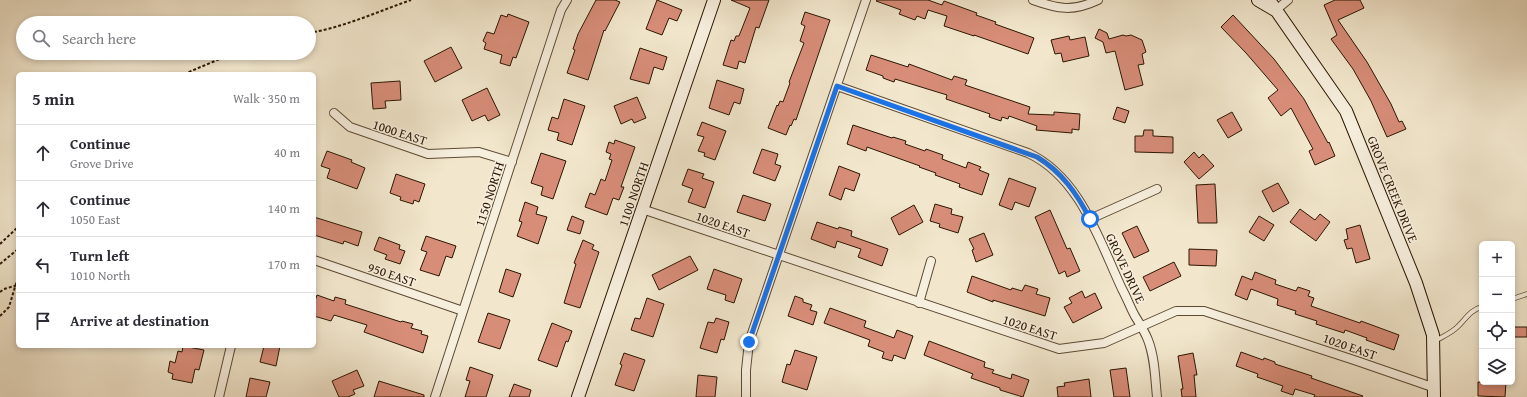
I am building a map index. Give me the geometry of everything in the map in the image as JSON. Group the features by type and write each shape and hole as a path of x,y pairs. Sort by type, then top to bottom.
{"street":[{"name":"1150 NORTH","path":"435,397 562,10 567,0"},
{"name":"1100 NORTH","path":"578,397 714,0"},
{"path":"746,397 746,370 749,342 866,0"},
{"path":"1033,0 1057,8 1079,8 1098,0"},
{"name":"GROVE CREEK DRIVE","path":"1258,0 1276,10"},
{"name":"GROVE CREEK DRIVE","path":"1269,0 1346,111 1416,283 1433,335 1434,392"},
{"path":"1276,10 1288,0"},
{"name":"GROVE DRIVE","path":"837,86 1028,153 1046,163 1070,185 1090,219 1148,340 1154,361 1157,397"},
{"name":"1000 EAST","path":"334,113 350,127 428,154 478,152 512,162"},
{"path":"1090,219 1157,189"},
{"name":"1020 EAST","path":"642,210 1059,349 1104,343 1176,311 1204,311 1357,361 1434,392"},
{"name":"950 EAST","path":"316,261 463,311"},
{"path":"919,303 931,262"},
{"path":"219,397 231,348"}],"lane":[{"path":"1515,298 1527,294"},
{"path":"1433,342 1456,329 1464,318 1475,309 1479,308"}],"path":[{"path":"316,32 363,18 410,0"},
{"path":"189,72 217,60"},
{"path":"0,244 16,229"},
{"path":"0,264 16,251"},
{"path":"0,292 4,289 16,285"},
{"path":"0,316 9,307 16,288"}],"building":[{"path":"596,0 615,0 620,2 605,31 604,30 588,80 567,73 575,50 573,49 578,34"},
{"path":"657,0 682,10 677,21 669,18 662,35 646,29"},
{"path":"731,0 769,0 759,28 756,27 745,63 739,61 737,69 723,65 731,40 734,41 736,36 739,36 750,8"},
{"path":"928,0 942,5 944,1 977,13 976,15 996,22 995,24 1034,38 1028,54 944,26 947,16 928,10 925,19 917,16 915,20 899,14 901,10 876,1"},
{"path":"1335,0 1360,0 1364,8 1338,20 1367,62 1391,104 1399,122 1402,121 1406,129 1387,137 1371,101 1353,69 1331,39 1337,35 1324,5"},
{"path":"805,12 830,20 796,120 794,119 791,126 790,125 786,135 768,128 777,105 778,106 780,101 783,102 804,43 800,41 805,26 801,24"},
{"path":"508,14 529,22 516,58 513,57 510,66 500,63 502,55 484,49 486,43 483,41 487,32 494,34 501,15 507,17"},
{"path":"1233,15 1274,59 1304,99 1328,143 1329,142 1335,156 1315,165 1309,151 1313,149 1291,108 1281,116 1268,98 1278,90 1221,27"},
{"path":"1099,29 1107,33 1109,39 1123,35 1131,35 1142,40 1146,52 1142,54 1144,64 1138,65 1143,85 1125,90 1115,51 1106,53 1103,42 1095,38"},
{"path":"1069,36 1070,40 1085,37 1089,56 1063,62 1061,53 1055,54 1051,40"},
{"path":"451,47 462,68 435,82 424,61"},
{"path":"640,48 667,57 663,70 654,67 649,84 630,79"},
{"path":"871,55 908,67 909,64 952,80 954,76 967,80 965,85 1030,107 1028,114 1054,115 1054,112 1080,114 1079,130 1072,129 1072,133 1036,130 1037,126 1009,116 1008,119 1002,117 1001,121 989,117 990,114 946,99 947,95 895,79 894,82 866,70"},
{"path":"717,80 744,89 740,104 734,102 729,115 709,108"},
{"path":"400,81 401,100 385,101 386,108 373,109 371,83"},
{"path":"487,88 500,115 488,121 485,115 472,121 462,100"},
{"path":"637,97 646,118 634,123 632,119 621,124 614,106"},
{"path":"564,99 585,106 572,145 557,140 559,133 548,130 552,117 558,119"},
{"path":"1117,107 1129,111 1125,123 1113,119"},
{"path":"1232,112 1242,130 1228,138 1217,120"},
{"path":"702,122 726,131 715,160 704,156 705,153 698,151 704,137 697,135"},
{"path":"853,125 906,141 905,144 925,151 926,149 943,155 942,159 966,168 968,162 981,167 979,170 989,174 982,195 959,187 960,184 935,175 936,173 919,167 920,166 867,147 866,151 847,144"},
{"path":"1144,130 1153,130 1153,136 1173,137 1173,153 1135,152 1135,136 1143,136"},
{"path":"615,140 635,147 621,187 624,187 619,200 613,198 607,215 585,207 590,193 595,195 601,179 605,181 612,160 609,159 611,154 606,152 609,142 614,144"},
{"path":"762,149 778,154 775,164 781,166 775,181 753,173"},
{"path":"327,151 352,160 351,162 365,168 357,189 327,178 330,169 321,166"},
{"path":"1194,152 1199,158 1203,154 1214,166 1199,179 1184,162"},
{"path":"541,153 566,161 553,199 541,195 543,187 531,183"},
{"path":"839,166 860,174 854,191 845,188 841,200 829,195"},
{"path":"688,169 704,174 702,178 714,182 705,208 688,202 693,189 682,185"},
{"path":"396,174 425,184 419,202 414,200 413,204 400,200 401,197 390,193"},
{"path":"1009,178 1036,188 1029,207 1015,202 1012,210 999,205"},
{"path":"1278,183 1289,203 1273,212 1262,191"},
{"path":"1215,184 1217,223 1198,223 1196,185"},
{"path":"743,195 771,204 765,221 737,212"},
{"path":"525,202 538,207 536,214 547,217 538,244 517,236 522,222 519,221"},
{"path":"935,204 952,209 951,214 963,217 958,233 939,227 940,224 930,221"},
{"path":"914,205 923,222 899,235 891,218"},
{"path":"1300,209 1315,220 1320,214 1330,222 1316,241 1290,222"},
{"path":"1050,210 1067,249 1070,248 1080,271 1067,277 1065,271 1059,274 1035,217"},
{"path":"572,216 584,221 580,234 567,230"},
{"path":"1259,216 1274,225 1264,241 1249,232"},
{"path":"316,218 362,232 358,246 344,241 343,244 316,236"},
{"path":"817,222 838,229 839,227 852,231 851,236 888,249 882,266 858,257 861,249 837,241 835,248 811,239"},
{"path":"1360,225 1370,259 1356,263 1352,248 1347,249 1344,240 1348,239 1346,229"},
{"path":"1137,226 1149,251 1134,258 1122,233"},
{"path":"984,233 993,255 976,262 972,250 974,249 969,239"},
{"path":"426,236 456,246 452,258 446,256 439,276 420,270 427,252 421,250"},
{"path":"379,237 400,245 399,249 405,251 400,264 385,259 387,255 374,250"},
{"path":"583,240 594,245 592,249 599,252 580,308 564,303 576,264 574,263"},
{"path":"1189,249 1217,250 1216,266 1189,265"},
{"path":"690,256 698,270 659,290 652,275"},
{"path":"1174,262 1181,276 1150,291 1143,277"},
{"path":"506,269 521,274 513,297 499,292"},
{"path":"714,269 742,279 734,303 725,300 726,295 707,289"},
{"path":"1255,272 1276,280 1275,284 1296,291 1298,287 1310,291 1308,296 1314,298 1311,306 1360,323 1361,321 1399,335 1394,350 1366,340 1367,338 1345,330 1344,333 1316,324 1317,321 1295,314 1296,311 1277,305 1278,299 1251,289 1247,300 1235,295 1242,276 1252,280"},
{"path":"972,276 1011,290 1012,288 1022,291 1025,285 1038,289 1036,294 1050,298 1045,316 993,300 993,302 967,292"},
{"path":"1082,291 1085,298 1095,293 1102,308 1073,323 1064,307 1072,303 1069,298"},
{"path":"317,295 334,301 335,297 346,300 345,304 401,322 413,324 411,328 422,331 421,334 428,336 423,353 364,332 367,325 334,315 331,321 316,317"},
{"path":"795,296 803,299 803,302 812,305 810,310 817,312 813,325 788,316"},
{"path":"647,298 664,304 653,337 631,330 635,318 640,319"},
{"path":"830,308 866,321 864,327 894,338 897,330 913,336 905,359 894,355 892,361 882,358 884,352 868,346 870,340 824,323"},
{"path":"488,313 510,320 500,349 478,342"},
{"path":"716,318 729,322 724,340 721,339 717,353 700,348 708,322 714,323"},
{"path":"552,323 572,331 568,342 566,341 557,367 538,360"},
{"path":"1515,327 1527,327 1527,337 1515,337"},
{"path":"929,341 985,362 984,367 994,370 992,373 1011,379 1012,374 1029,380 1023,397 1000,390 1000,388 971,378 973,374 924,355"},
{"path":"183,348 204,350 199,370 195,369 192,383 172,379 173,374 168,372 170,361 175,363 178,351 182,352"},
{"path":"264,348 280,348 276,366 260,362"},
{"path":"795,350 817,357 807,390 782,382 787,364 790,365"},
{"path":"1241,352 1263,360 1264,358 1275,362 1275,364 1312,376 1311,378 1363,396 1314,397 1315,395 1295,389 1293,395 1281,391 1283,386 1257,377 1258,374 1236,366"},
{"path":"624,353 645,360 634,391 615,385 622,365 620,364"},
{"path":"1193,353 1197,375 1194,375 1196,397 1182,397 1181,389 1183,389 1178,356"},
{"path":"470,367 493,375 486,397 465,397 470,381 466,380"},
{"path":"1126,368 1130,397 1114,397 1110,370"},
{"path":"357,370 364,386 353,390 355,394 348,397 339,397 332,381"},
{"path":"698,375 717,377 715,397 696,397"},
{"path":"250,378 270,382 266,397 246,397"},
{"path":"1089,379 1091,397 1058,397 1057,387 1065,386 1064,383"},
{"path":"379,381 424,395 424,397 374,397"},
{"path":"1478,382 1479,385 1506,385 1505,397 1478,396"},
{"path":"514,384 531,390 529,397 509,397"}],"route":[{"path":"749,342 837,86 1037,157 1046,163 1070,185 1090,219"}]}
